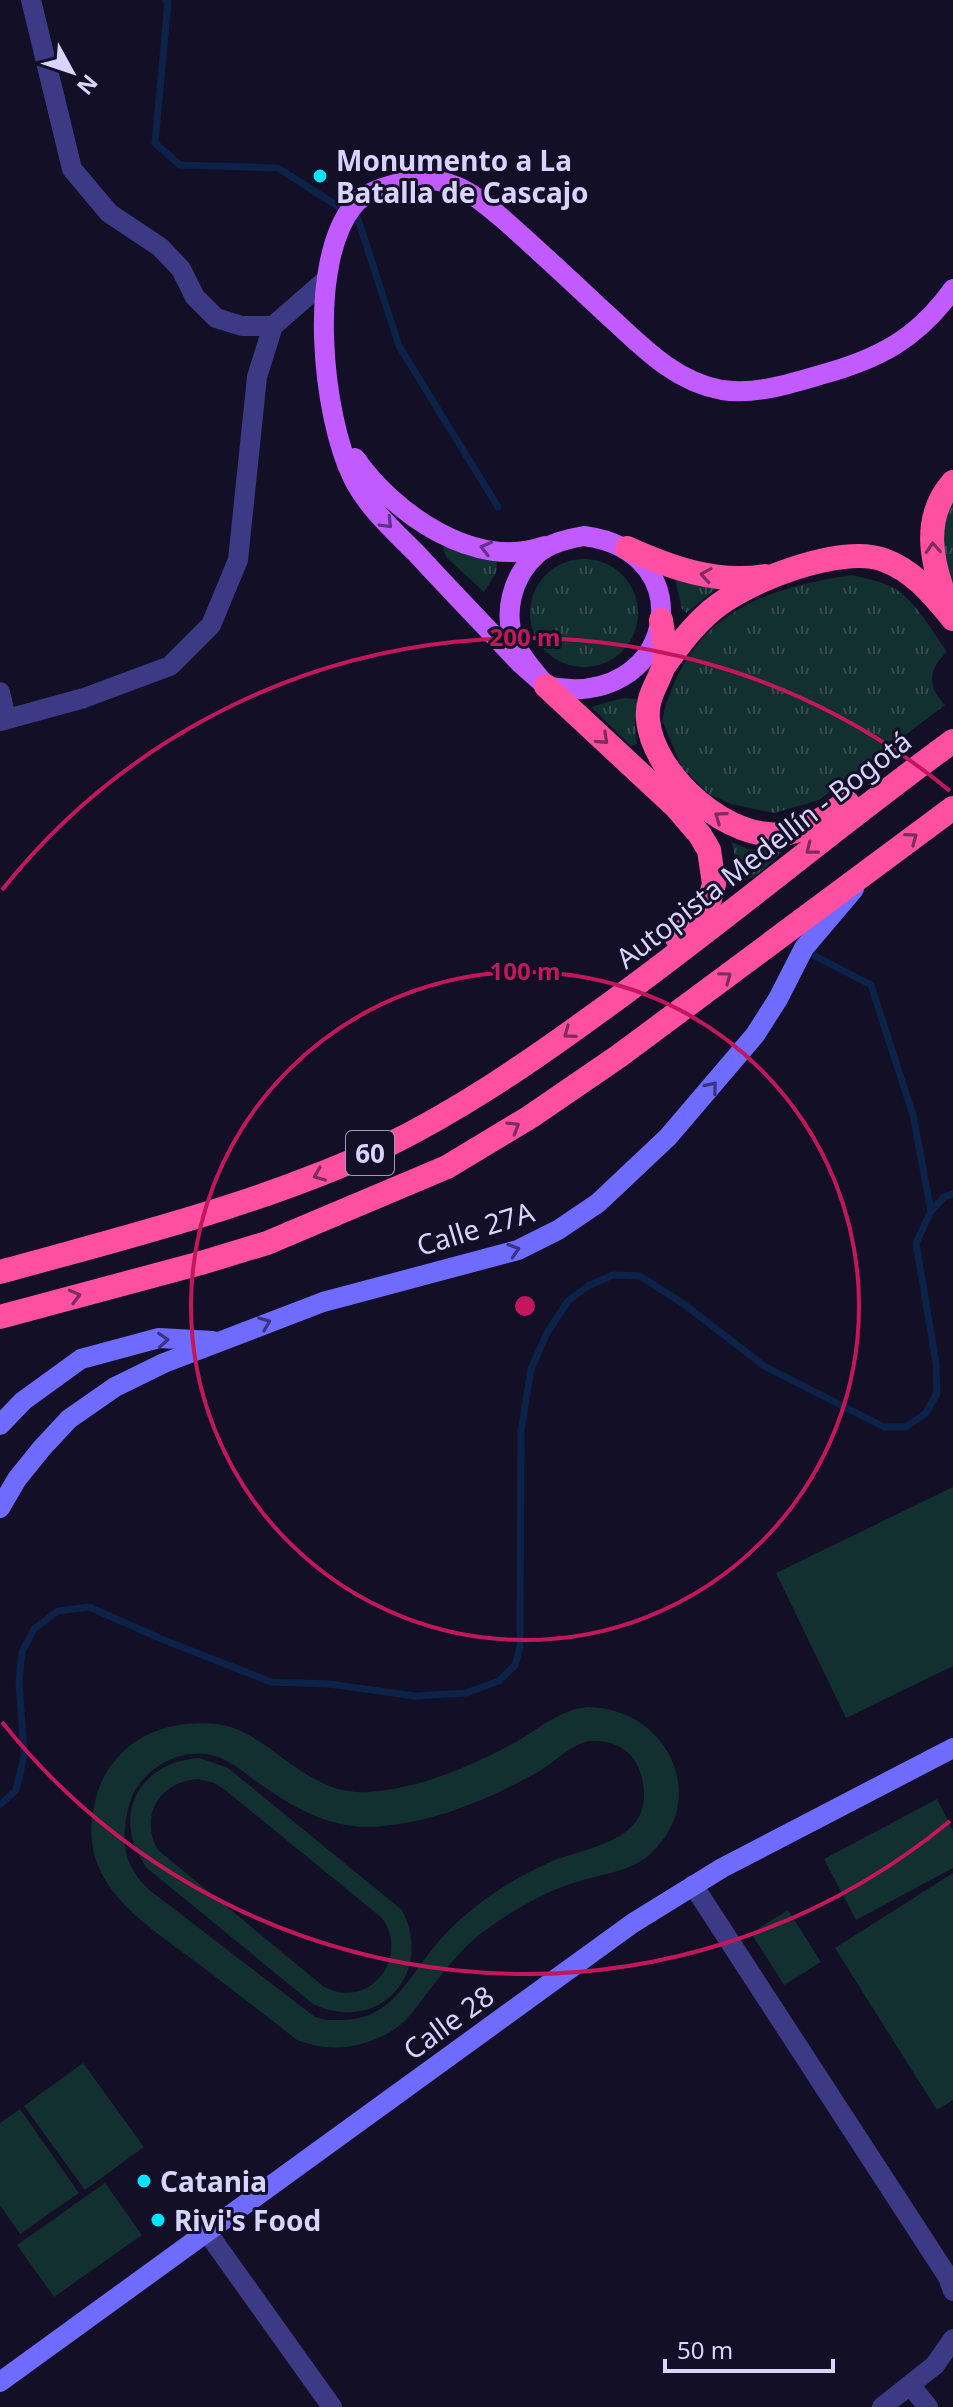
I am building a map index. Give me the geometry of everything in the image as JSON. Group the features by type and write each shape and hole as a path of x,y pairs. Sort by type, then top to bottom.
{"highway":[{"path":"953,482 940,499 931,539 932,557 953,618"},
{"path":"627,548 677,569 703,575 730,578 783,573"},
{"path":"657,658 715,608 748,589 821,559 854,554 883,559 911,574 953,618"},
{"path":"661,620 649,694 651,741 670,773 699,802 730,824 758,834 786,833 818,822 869,786 916,767"},
{"path":"546,686 676,807 700,835 713,865 714,884 708,906 682,934 644,965 633,988"},
{"name":"Autopista Medellín - Bogotá","path":"0,1272 236,1206 317,1176 386,1145 455,1108 531,1061 633,988 953,741"},
{"name":"60","path":"0,1317 267,1243 447,1167 530,1117 619,1056 953,808"}],"main road":[{"path":"657,658 623,678 600,687 573,690 546,686 520,663 374,510 354,478 336,432 326,372 327,279 336,236 355,204 390,184 430,180 462,188 515,229 662,364 692,381 724,390 774,388 873,357 915,333 937,312 953,289"},
{"path":"336,432 367,476 397,505 464,543 498,552 527,552 584,536 606,539 627,548 654,579 660,599 661,620"},
{"path":"546,686 516,645 510,621 511,595 521,572 539,552 561,540"},
{"name":"Calle 27A","path":"0,1508 17,1479 69,1419 115,1387 218,1342 323,1302 518,1250 558,1230 598,1203 668,1137 755,1035 804,948 871,869"},
{"path":"0,1425 23,1401 81,1359 159,1338 218,1342"},
{"name":"Calle 28","path":"0,2382 618,1934 693,1885 953,1748"}],"street":[{"path":"31,0 72,169 109,213 160,247 171,258 181,269 195,297 216,318 242,326 273,326"},
{"path":"0,692 3,720 84,698 170,666 211,625 238,560 257,377 273,326 327,279"},
{"path":"693,1885 948,2277 953,2291"},
{"path":"207,2232 332,2407"},
{"path":"882,2407 935,2365 953,2339"},
{"path":"911,2386 928,2407"}],"green space":[{"path":"953,502 953,591 946,569 943,535"},
{"path":"446,546 497,561 496,573 484,592 447,558 443,549"},
{"path":"584,559 605,563 622,575 634,592 638,613 634,634 622,651 605,663 584,667 563,663 546,651 534,634 530,613 534,592 546,575 563,563"},
{"path":"852,575 895,589 925,620 947,652 936,665 932,678 935,692 945,705 819,800 774,813 731,804 709,794 682,768 662,720 673,685 689,656 708,633 730,614 756,600 785,589"},
{"path":"675,579 716,589 686,613 682,609"},
{"path":"623,698 637,699 637,744 631,746 591,707"},
{"path":"731,842 748,849 782,852 756,875 737,881"},
{"path":"953,1487 953,1666 846,1718 776,1573"},
{"path":"586,1707 614,1711 639,1722 658,1738 672,1759 678,1783 677,1808 668,1832 641,1861 549,1893 490,1927 458,1955 405,2020 385,2035 363,2043 331,2047 297,2040 138,1917 121,1901 97,1862 92,1839 93,1813 102,1780 123,1752 159,1730 201,1723 235,1729 253,1737 324,1784 368,1792 406,1786 463,1768 576,1709","holes":["589,1741 618,1746 637,1765 644,1791 642,1809 635,1823 610,1841 546,1864 491,1896 444,1936 398,1994 375,2012 361,2018 333,2020 315,2017 148,1889 132,1869 126,1854 125,1825 133,1794 147,1775 179,1756 203,1754 221,1758 300,1809 332,1822 366,1827 425,1819 464,1807 538,1772 575,1746"]},
{"path":"200,1758 228,1768 402,1910 410,1934 411,1956 405,1976 394,1993 378,2005 359,2011 337,2011 313,2004 147,1868 136,1849 131,1830 131,1812 136,1795 146,1781 161,1769 179,1761","holes":["199,1779 214,1783 382,1918 390,1933 391,1949 388,1964 380,1977 369,1986 355,1992 340,1992 323,1986 158,1850 152,1837 152,1813 164,1793 186,1781"]},
{"path":"937,1799 953,1831 953,1868 856,1920 824,1859"},
{"path":"953,1873 953,2100 937,2110 835,1948"},
{"path":"788,1910 821,1962 784,1985 751,1933"},
{"path":"83,2063 144,2147 85,2190 24,2106"},
{"path":"20,2109 79,2193 20,2234 0,2205 0,2123"},
{"path":"105,2183 142,2235 54,2297 17,2245"}],"waterway":[{"path":"166,0 155,143 180,165 278,168 358,219 399,346 498,507"},
{"path":"815,956 871,985 913,1115 931,1211"},
{"path":"0,1805 16,1790 24,1756 19,1682 22,1652 34,1629 58,1611 89,1607 271,1682 329,1684 415,1696 466,1693 499,1681 515,1665 520,1647 521,1431 531,1369 547,1333 568,1301 588,1286 613,1275 640,1276 684,1304 764,1366 884,1427 906,1427 926,1413 937,1393 936,1363 916,1243 931,1211 944,1197 953,1194"}],"place":[{"name":"Monumento a La Batalla de Cascajo","path":"320,176"},
{"name":"Catania","path":"144,2181"},
{"name":"Rivi's Food","path":"158,2220"}]}
